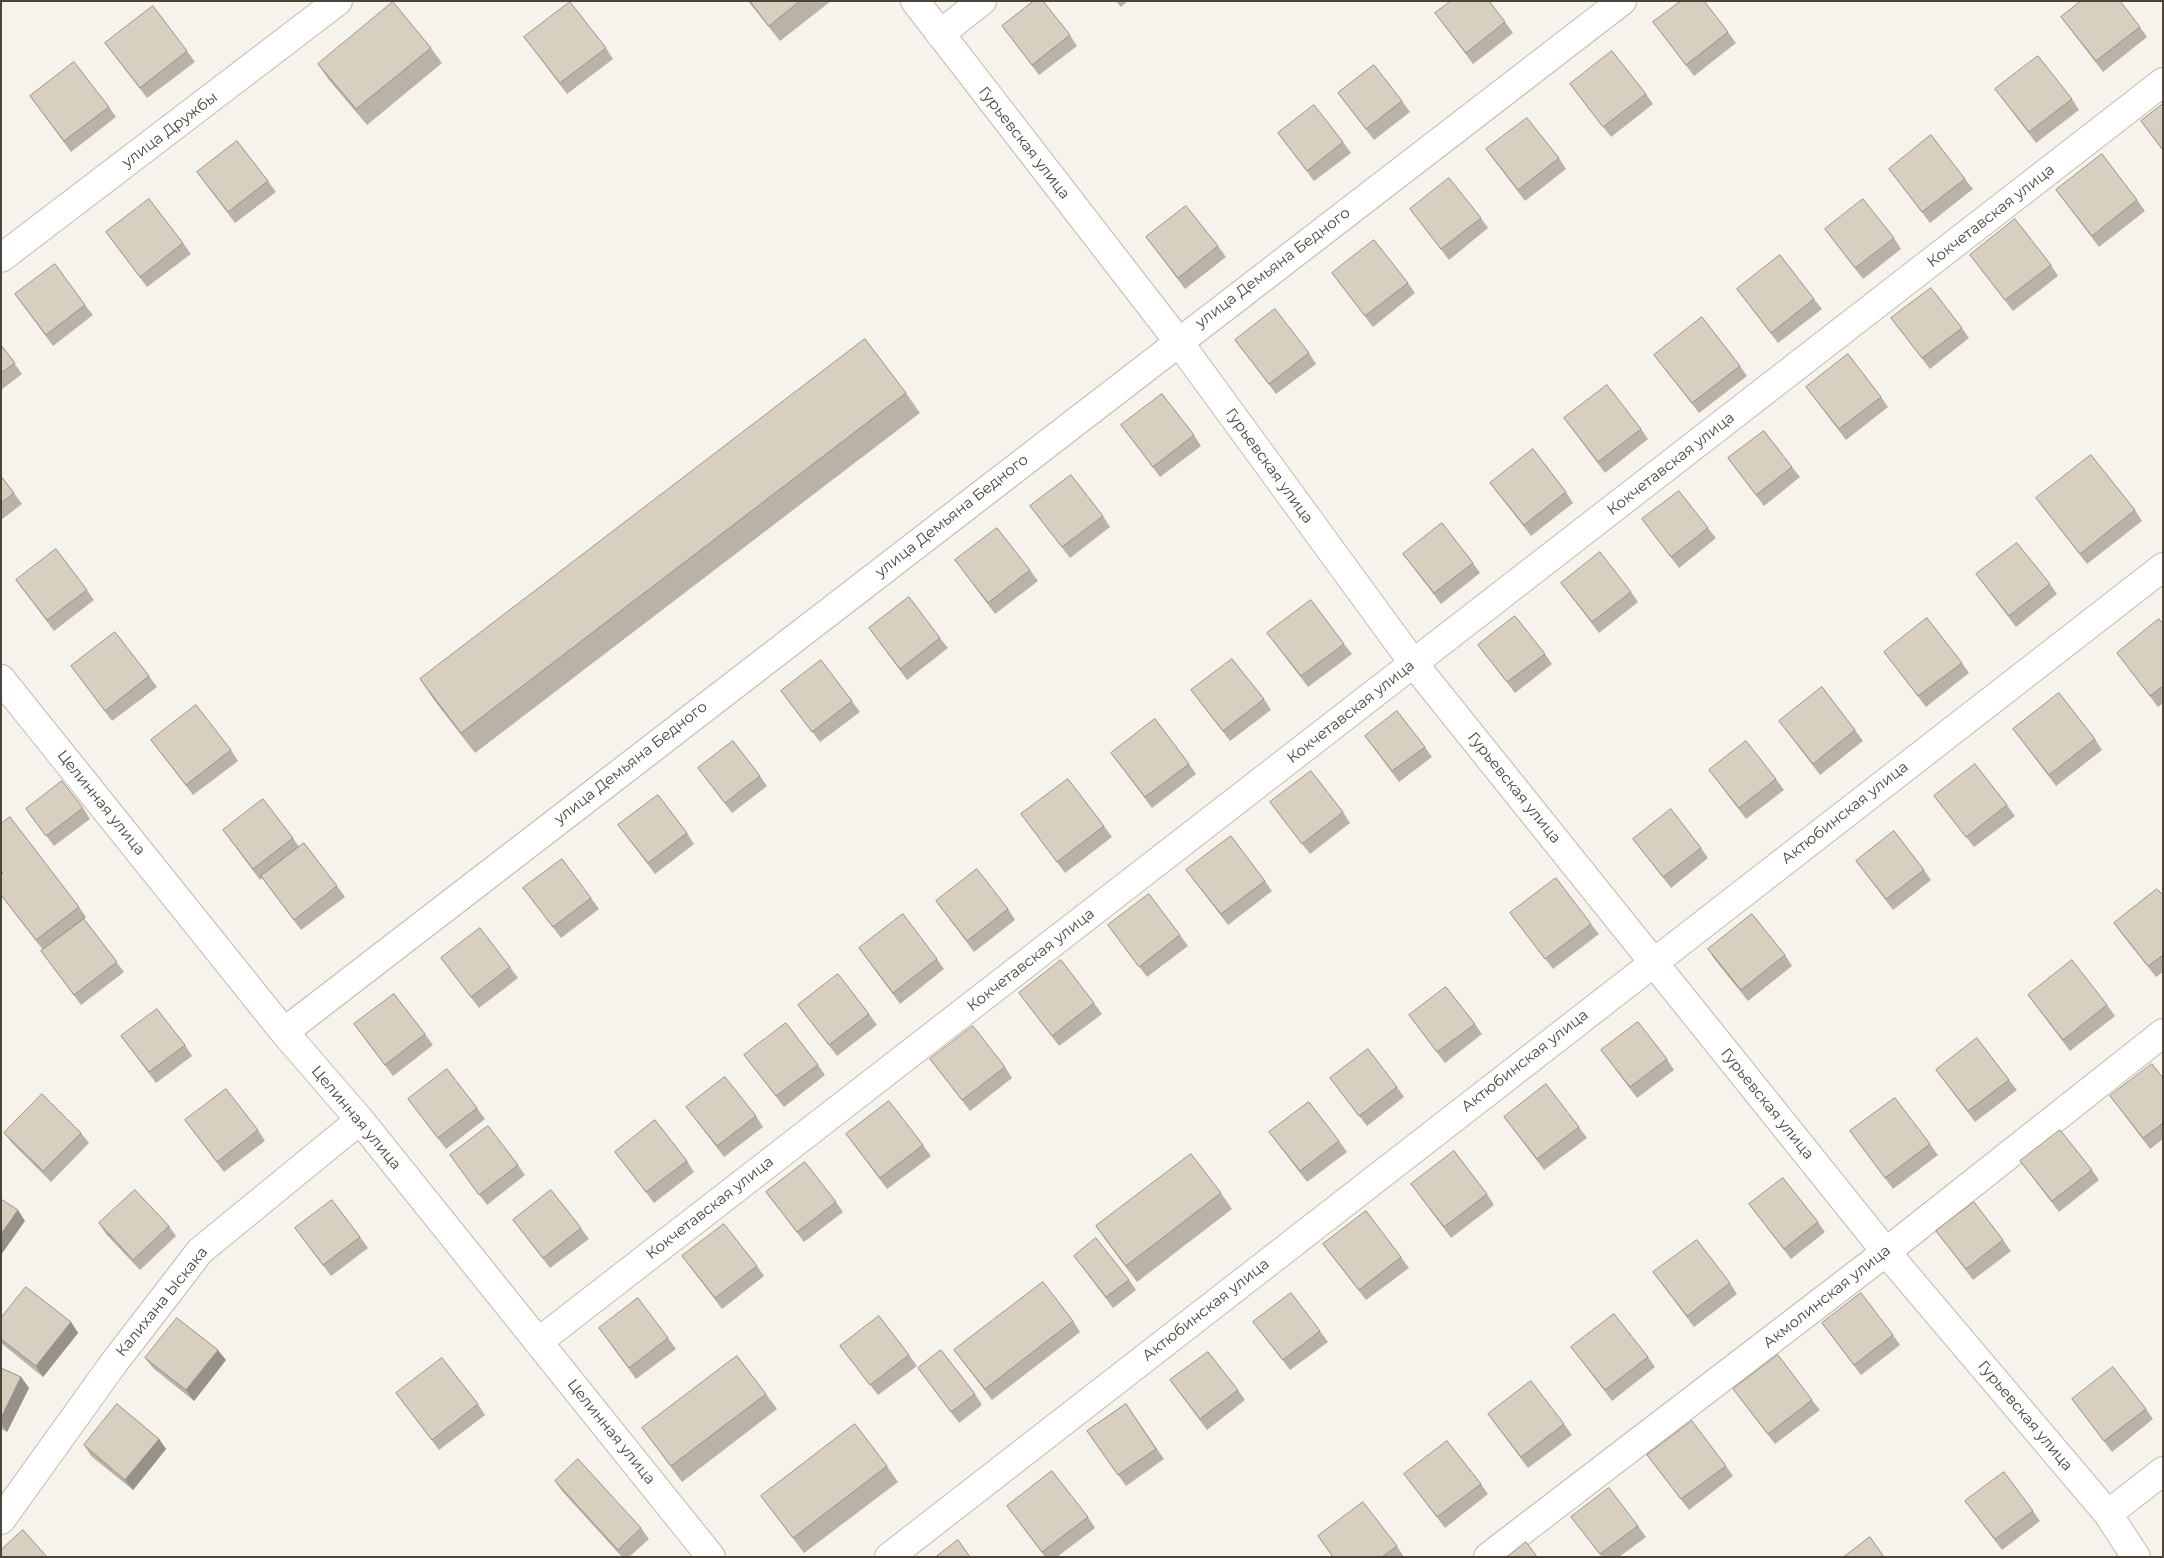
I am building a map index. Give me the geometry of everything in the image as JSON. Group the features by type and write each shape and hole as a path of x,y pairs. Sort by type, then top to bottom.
{"street":[{"name":"улица Дружбы","path":"1,258 338,1"},
{"name":"Гурьевская улица","path":"915,1 1178,341 1414,664 1886,1252 2108,1514 2136,1557"},
{"path":"940,34 982,1"},
{"name":"улица Демьяна Бедного","path":"284,1032 1178,341 1622,1"},
{"name":"Кокчетавская улица","path":"538,1342 2163,82"},
{"name":"Актюбинская улица","path":"889,1557 2163,567"},
{"name":"Целинная улица","path":"1,678 284,1032 360,1120 712,1557"},
{"name":"Акмолинская улица","path":"1488,1557 1886,1252 2163,1033"},
{"name":"Калихана Ыскака","path":"1,1520 113,1364 200,1251 360,1120"},
{"path":"2108,1514 2163,1471"}],"building":[{"path":"750,1 800,1 769,26"},
{"path":"1034,1 1043,1 1070,35 1032,65 1002,26"},
{"path":"1451,1 1489,1 1505,22 1466,53 1435,13"},
{"path":"1681,1 1704,1 1728,32 1686,65 1653,22"},
{"path":"2081,1 2120,1 2140,27 2096,61 2061,17"},
{"path":"393,2 431,48 356,109 318,64"},
{"path":"570,2 606,48 560,83 524,37"},
{"path":"153,6 187,51 140,88 105,43"},
{"path":"1612,51 1646,94 1603,127 1570,84"},
{"path":"2038,56 2072,99 2029,132 1995,89"},
{"path":"74,62 109,107 64,141 30,96"},
{"path":"1374,65 1402,101 1366,129 1338,93"},
{"path":"2163,104 2163,150 2141,121"},
{"path":"1314,105 1343,142 1307,171 1278,133"},
{"path":"1527,118 1559,158 1518,190 1486,149"},
{"path":"1931,135 1965,179 1922,212 1889,169"},
{"path":"237,141 268,181 228,212 197,172"},
{"path":"2102,154 2137,200 2092,236 2056,190"},
{"path":"1449,178 1481,218 1441,249 1410,209"},
{"path":"149,199 183,243 140,277 106,232"},
{"path":"1863,199 1894,238 1855,268 1825,229"},
{"path":"1186,206 1218,246 1178,278 1146,237"},
{"path":"2015,219 2051,265 2005,300 1970,255"},
{"path":"1374,240 1408,283 1365,316 1332,273"},
{"path":"1780,255 1814,299 1771,333 1737,289"},
{"path":"55,264 85,305 46,335 15,294"},
{"path":"1931,288 1962,328 1922,358 1891,318"},
{"path":"1275,309 1309,353 1269,384 1235,340"},
{"path":"1702,317 1740,366 1692,403 1654,355"},
{"path":"865,339 906,393 461,733 420,679"},
{"path":"1,345 15,363 1,373"},
{"path":"1848,354 1881,397 1839,429 1806,387"},
{"path":"1607,385 1641,429 1598,462 1564,418"},
{"path":"1162,394 1194,435 1153,467 1121,425"},
{"path":"1764,431 1792,467 1756,495 1728,458"},
{"path":"1533,449 1566,492 1524,525 1490,483"},
{"path":"2091,455 2135,510 2080,554 2036,498"},
{"path":"1071,475 1103,516 1062,547 1030,506"},
{"path":"1,476 14,493 1,503"},
{"path":"1679,491 1708,528 1671,557 1642,519"},
{"path":"1442,523 1473,563 1434,593 1403,554"},
{"path":"997,528 1030,570 988,603 955,560"},
{"path":"2017,543 2050,584 2009,616 1976,574"},
{"path":"56,549 87,590 47,620 16,580"},
{"path":"1600,552 1631,592 1592,622 1561,583"},
{"path":"909,597 940,638 900,669 869,628"},
{"path":"1311,600 1344,644 1301,676 1267,633"},
{"path":"1515,616 1545,654 1507,682 1478,645"},
{"path":"1927,618 1962,663 1918,696 1884,652"},
{"path":"2159,619 2163,624 2163,686 2150,696 2117,653"},
{"path":"115,632 149,676 105,711 71,666"},
{"path":"1232,659 1264,699 1223,731 1191,690"},
{"path":"821,660 852,701 812,732 781,691"},
{"path":"1822,687 1855,730 1813,764 1779,721"},
{"path":"2059,693 2095,739 2049,775 2013,729"},
{"path":"196,705 231,750 186,785 151,740"},
{"path":"1397,711 1425,747 1392,771 1365,736"},
{"path":"1155,719 1189,764 1145,797 1111,753"},
{"path":"733,741 760,776 725,803 698,768"},
{"path":"1746,741 1776,779 1739,808 1709,770"},
{"path":"1975,764 2007,805 1966,837 1934,796"},
{"path":"1311,771 1343,812 1302,844 1270,802"},
{"path":"1068,779 1104,826 1057,862 1021,814"},
{"path":"62,781 83,808 46,836 26,809"},
{"path":"658,795 687,833 648,863 618,825"},
{"path":"263,799 293,838 253,869 223,830"},
{"path":"1671,809 1701,848 1663,877 1633,839"},
{"path":"10,817 79,907 36,940 1,895 1,874 3,873 1,871 1,824"},
{"path":"1894,831 1924,870 1886,899 1856,861"},
{"path":"1231,836 1265,881 1221,914 1186,870"},
{"path":"304,843 337,886 294,920 261,876"},
{"path":"562,859 591,898 553,927 523,888"},
{"path":"977,869 1008,909 967,941 936,901"},
{"path":"1556,878 1591,924 1545,959 1510,913"},
{"path":"2157,889 2163,895 2163,955 2148,966 2114,923"},
{"path":"1149,894 1180,935 1139,967 1108,925"},
{"path":"903,914 937,959 893,993 859,948"},
{"path":"1752,914 1785,955 1741,990 1708,949"},
{"path":"84,919 117,962 74,995 41,951"},
{"path":"480,928 510,967 471,997 441,958"},
{"path":"1061,960 1094,1003 1052,1036 1019,993"},
{"path":"2072,960 2107,1005 2063,1040 2028,995"},
{"path":"838,974 869,1014 829,1045 798,1005"},
{"path":"1446,987 1475,1024 1437,1052 1409,1015"},
{"path":"394,994 425,1034 385,1065 354,1024"},
{"path":"157,1009 185,1045 149,1072 121,1036"},
{"path":"1638,1022 1667,1059 1630,1087 1601,1050"},
{"path":"786,1023 818,1065 776,1096 744,1055"},
{"path":"973,1026 1005,1067 962,1100 930,1059"},
{"path":"1977,1038 2009,1080 1968,1111 1936,1070"},
{"path":"1368,1049 1397,1087 1359,1116 1330,1078"},
{"path":"2152,1064 2163,1078 2163,1123 2143,1138 2110,1096"},
{"path":"447,1069 477,1108 438,1138 408,1099"},
{"path":"725,1077 756,1116 717,1146 686,1107"},
{"path":"1546,1084 1579,1127 1537,1159 1504,1117"},
{"path":"226,1089 258,1130 217,1162 185,1120"},
{"path":"42,1094 81,1133 43,1171 4,1133"},
{"path":"1895,1098 1930,1144 1885,1178 1850,1131"},
{"path":"889,1101 923,1145 880,1178 846,1134"},
{"path":"1309,1102 1339,1141 1300,1171 1269,1132"},
{"path":"655,1120 687,1161 646,1192 615,1152"},
{"path":"488,1126 518,1165 479,1195 450,1155"},
{"path":"2060,1130 2092,1170 2052,1201 2020,1161"},
{"path":"1454,1151 1487,1194 1444,1227 1411,1184"},
{"path":"1191,1154 1221,1193 1126,1266 1096,1226"},
{"path":"805,1162 836,1202 797,1232 766,1192"},
{"path":"1783,1178 1818,1222 1784,1249 1749,1204"},
{"path":"135,1190 169,1226 133,1260 99,1223"},
{"path":"551,1190 581,1228 543,1258 513,1220"},
{"path":"1,1199 18,1210 1,1234"},
{"path":"332,1200 360,1237 323,1265 295,1228"},
{"path":"1974,1202 2003,1240 1966,1269 1936,1231"},
{"path":"1366,1211 1401,1257 1359,1290 1323,1244"},
{"path":"724,1224 757,1266 715,1298 682,1256"},
{"path":"1096,1238 1129,1280 1106,1297 1074,1256"},
{"path":"1697,1240 1730,1283 1687,1316 1653,1272"},
{"path":"1043,1282 1073,1321 985,1389 954,1350"},
{"path":"26,1287 71,1322 36,1366 1,1339 1,1318"},
{"path":"1291,1293 1320,1331 1283,1360 1253,1322"},
{"path":"1861,1293 1893,1335 1854,1365 1822,1323"},
{"path":"638,1298 668,1338 629,1368 599,1328"},
{"path":"1614,1314 1648,1357 1605,1390 1571,1347"},
{"path":"879,1316 909,1355 870,1385 840,1346"},
{"path":"177,1318 218,1350 186,1390 145,1358"},
{"path":"941,1350 975,1394 951,1412 918,1368"},
{"path":"1208,1352 1238,1390 1200,1419 1170,1380"},
{"path":"1778,1355 1812,1400 1768,1434 1733,1389"},
{"path":"737,1356 766,1394 671,1466 642,1428"},
{"path":"442,1358 478,1404 432,1440 396,1393"},
{"path":"2113,1367 2146,1409 2104,1441 2072,1399"},
{"path":"1,1368 21,1377 1,1418"},
{"path":"1531,1381 1564,1424 1521,1457 1488,1414"},
{"path":"117,1404 159,1439 125,1480 84,1445"},
{"path":"1126,1404 1156,1449 1118,1475 1087,1431"},
{"path":"1692,1421 1726,1466 1681,1499 1647,1455"},
{"path":"855,1424 887,1466 793,1538 761,1496"},
{"path":"1447,1441 1481,1484 1437,1517 1404,1474"},
{"path":"578,1459 641,1528 618,1550 555,1481"},
{"path":"1052,1471 1088,1517 1042,1552 1007,1506"},
{"path":"2004,1472 2033,1511 1995,1539 1965,1501"},
{"path":"1609,1488 1638,1526 1600,1554 1571,1517"},
{"path":"1363,1502 1397,1546 1382,1557 1333,1557 1318,1536"},
{"path":"23,1530 47,1557 1,1557 1,1550"},
{"path":"1870,1537 1884,1557 1844,1557"},
{"path":"958,1540 970,1557 936,1557"},
{"path":"1526,1542 1537,1557 1507,1557"}]}
